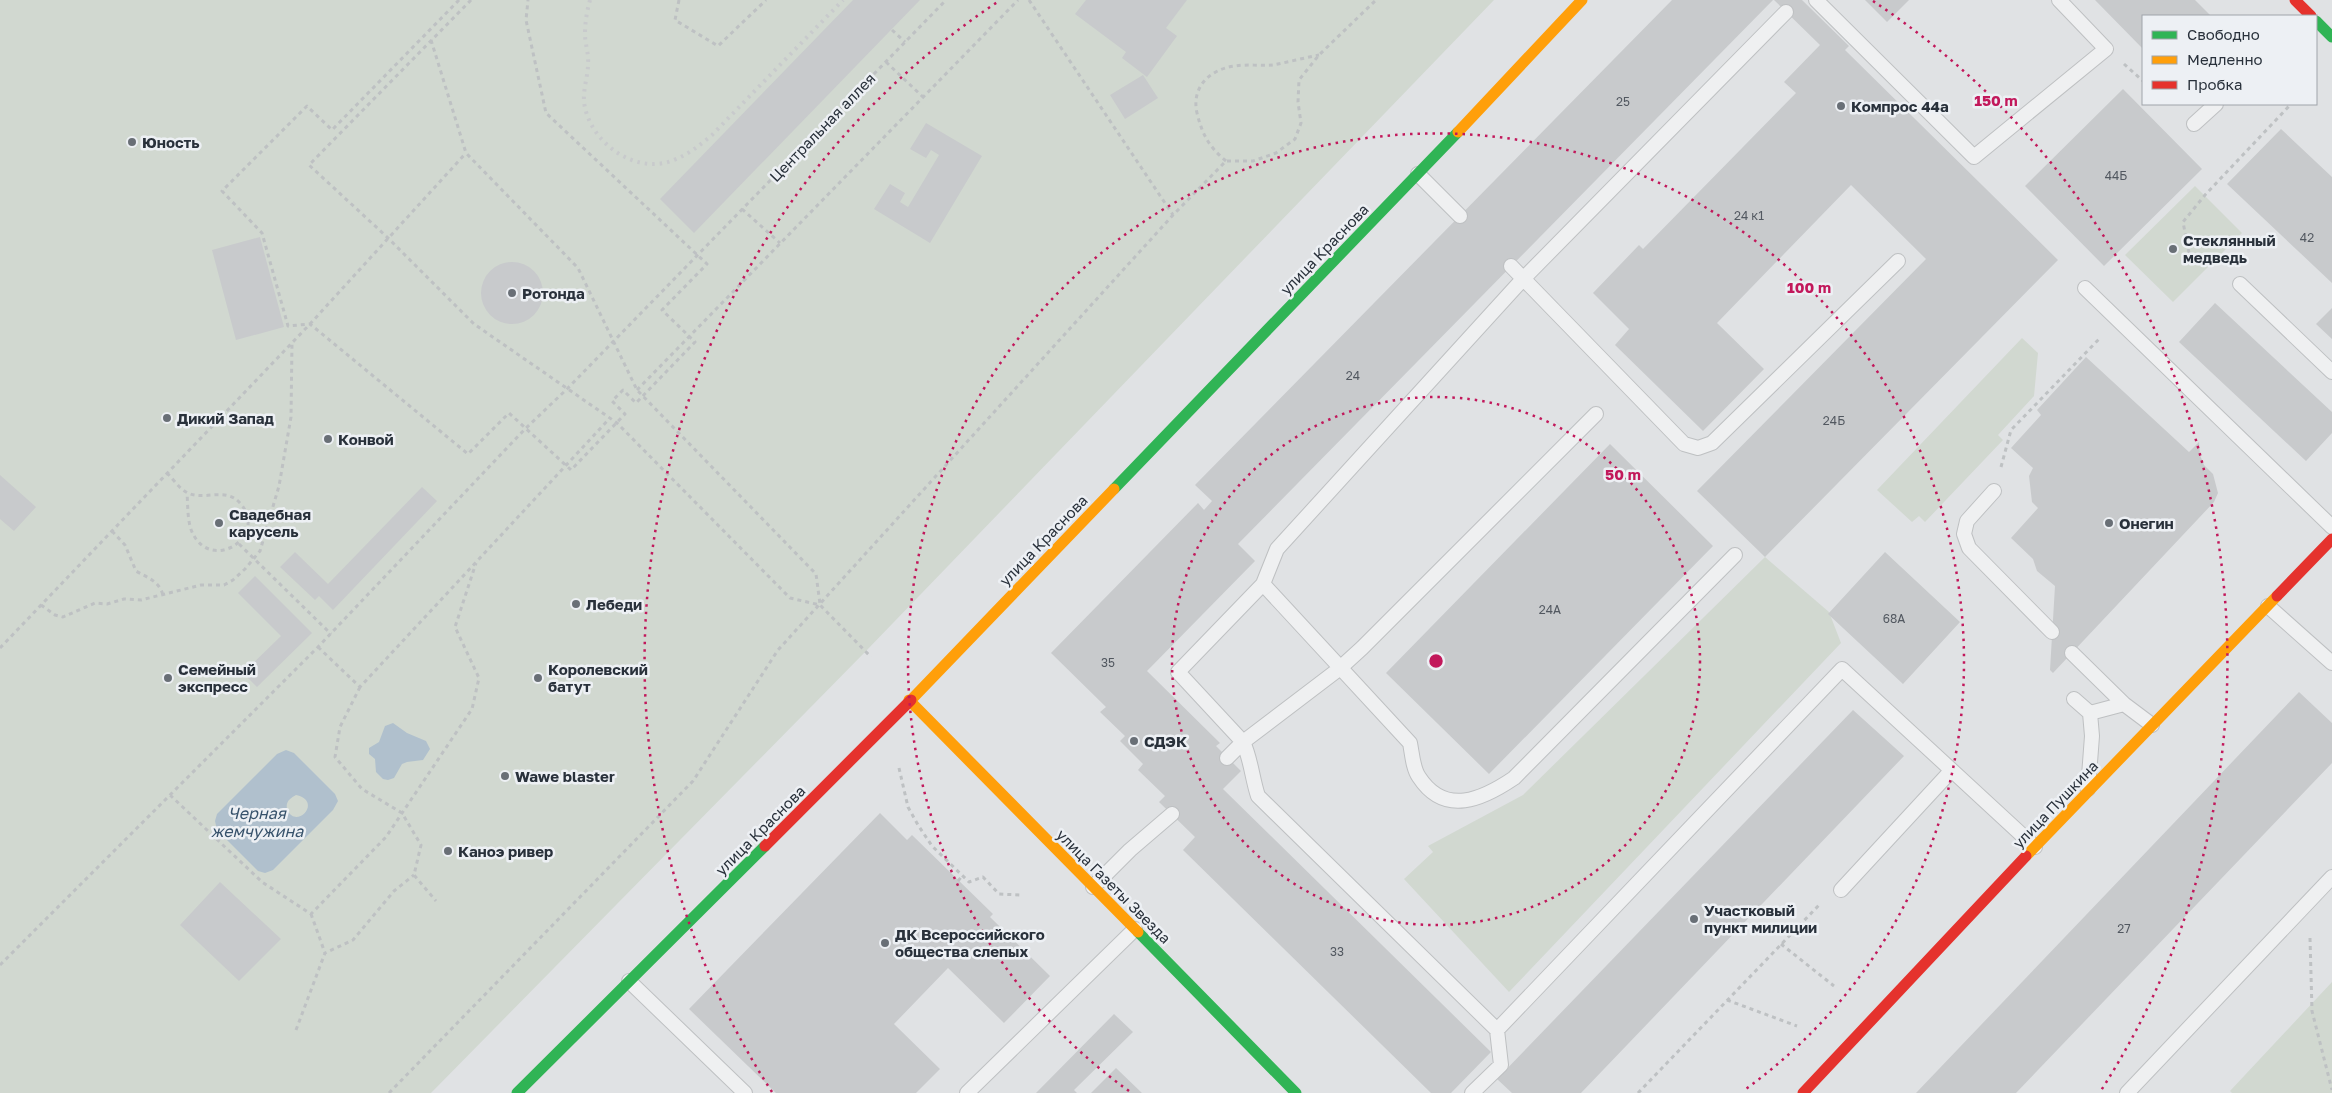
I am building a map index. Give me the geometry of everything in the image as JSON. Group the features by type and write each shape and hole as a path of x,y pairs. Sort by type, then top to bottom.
{"street":[{"name":"улица Краснова","path":"517,1093 865,747 1418,174 1582,0"},
{"path":"2295,0 2309,15"},
{"path":"2317,23 2332,37"},
{"name":"улица Пушкина","path":"1803,1093 2035,847 2332,539"},
{"name":"улица Газеты Звезда","path":"909,700 1296,1093"}],"lane":[{"path":"1816,0 1974,157 2106,49 2059,0"},
{"path":"1472,1093 1501,1065 1497,1030 1258,796 1251,776 1248,753 1243,742 1178,672 1263,584 1277,549 1523,279 1786,12"},
{"path":"2194,124 2215,105"},
{"path":"1418,174 1460,216"},
{"path":"1511,266 1684,444 1698,448 1712,443 1898,261"},
{"path":"2240,284 2332,372"},
{"path":"2085,288 2332,527"},
{"path":"1227,758 1243,742 1339,669 1596,414"},
{"path":"1994,491 1967,521 1964,534 1969,548 2052,632"},
{"path":"1263,584 1339,669 1410,743 1418,776 1436,796 1460,802 1491,794 1514,778 1735,555"},
{"path":"2268,606 2332,663"},
{"path":"2072,653 2124,704 2152,726"},
{"path":"1497,1030 1842,669 2035,847"},
{"path":"2074,699 2090,713 2092,736 2087,793"},
{"path":"2090,713 2124,704"},
{"path":"1840,890 1951,771"},
{"path":"1094,887 1130,850 1172,814"},
{"path":"2127,1093 2332,877"},
{"path":"967,1093 1135,928"},
{"path":"629,981 745,1093"}],"path":[{"path":"459,0 332,130 307,106 222,191 262,233 288,326 310,324 468,454 508,413 571,470 625,414 612,401 623,390 636,403 695,342 662,310 707,264 546,113 526,20 528,0"},
{"path":"471,0 309,165 387,237 474,324 617,422 790,598 820,605 871,657"},
{"path":"679,0 675,20 718,46 766,0"},
{"name":"Центральная аллея","path":"0,965 331,634 525,429 568,388 946,0"},
{"path":"637,390 1018,0"},
{"path":"1029,0 1173,215"},
{"path":"1319,55 1272,65 1234,66 1215,72 1203,80 1198,92 1196,109 1202,133 1213,150 1226,161 1253,161 1276,153 1295,139 1301,123 1299,80 1319,55 1376,0"},
{"path":"892,30 905,42"},
{"path":"431,40 466,152 578,268 637,390 816,574 820,605"},
{"path":"886,62 923,97"},
{"path":"2189,253 2183,222 2290,105"},
{"path":"0,648 310,324 466,152"},
{"path":"389,1093 693,781 778,650 1173,215 1226,161"},
{"path":"742,209 780,244"},
{"path":"1994,491 2011,430 2118,320"},
{"path":"41,605 55,615 62,617 96,603 107,604 124,599 141,600 201,585 224,585 233,580 254,558 260,551 279,486 291,417 292,342"},
{"path":"325,953 354,940 394,892 414,875 421,845 402,813 362,789 335,757 340,727 360,687 610,418"},
{"path":"167,473 187,493 191,532 198,542 206,548 218,551 229,549 239,544 245,535 248,523 246,512 240,502 231,496 220,494 187,493"},
{"path":"112,531 125,544 136,571 154,580 160,587 163,595"},
{"path":"239,544 331,634"},
{"path":"311,914 386,837 472,709 480,678 455,627 476,563"},
{"path":"318,647 360,687"},
{"path":"898,768 908,807 932,846 969,882 983,878 999,894 1020,895"},
{"path":"170,795 262,882 311,914 325,953 296,1030"},
{"path":"414,875 436,901"},
{"path":"958,881 962,876"},
{"path":"1638,1093 1830,893 1840,890"},
{"path":"2299,911 2310,923 2312,1011 2332,1090"},
{"path":"1781,944 1834,986"},
{"path":"1727,1000 1797,1026"}],"shaded area":[{"path":"0,0 1494,0 866,651 431,1093 0,1093"},
{"path":"2195,186 2242,233 2173,302 2125,255"},
{"path":"2022,338 2038,353 2034,396 1998,435 2003,440 1925,522 1919,516 1912,522 1877,490"},
{"path":"1765,557 1829,612 1841,643 1509,992 1404,879 1433,852 1428,846 1523,795"},
{"path":"2332,982 2332,1093 2232,1093 2230,1091"}],"water":[{"path":"393,723 407,733 426,741 430,749 423,760 402,764 394,778 388,780 383,779 376,772 375,759 369,754 369,748 379,742 385,726"},
{"name":"Черная жемчужина","path":"286,750 294,753 335,794 338,801 333,810 273,870 265,873 258,871 217,830 215,821 217,814 277,754","holes":["296,795 304,798 308,807 306,812 297,817 292,816 287,808 288,801"]}],"building":[{"path":"853,0 920,0 694,233 660,199"},
{"path":"1086,0 1187,0 1166,28 1177,36 1147,77 1122,58 1126,52 1075,14"},
{"path":"1672,0 1773,0 1238,544 1255,561 1147,671 1220,743 1216,746 1241,771 1223,789 1491,1052 1451,1093 1431,1093 1183,850 1195,837 1159,802 1165,796 1138,770 1143,764 1120,741 1125,736 1100,712 1106,707 1051,653 1198,503 1204,510 1212,501 1195,485"},
{"path":"1774,0 1802,0 1849,46 1845,50 2058,260 1765,557 1697,491 1926,259 1851,185 1717,323 1764,369 1703,431 1615,345 1629,329 1593,293 1639,245 1643,249 1796,93 1784,82 1820,45"},
{"path":"1865,0 1909,0 1887,22"},
{"path":"2095,0 2195,0 2210,15 2142,15 2142,48"},
{"path":"1143,75 1158,98 1125,119 1110,95"},
{"path":"2123,89 2202,169 2104,266 2025,186"},
{"path":"926,123 982,156 930,243 874,209 890,184 905,193 900,202 908,207 939,155 931,150 926,158 910,149"},
{"path":"2281,129 2332,177 2332,283 2227,184"},
{"path":"260,237 284,327 236,340 212,250"},
{"name":"Ротонда","path":"512,262 524,265 534,271 540,281 543,293 540,305 534,315 524,321 512,324 500,321 490,315 484,305 481,293 484,281 490,271 500,265"},
{"path":"2215,303 2332,412 2332,433 2306,461 2179,342"},
{"path":"2332,308 2332,339 2316,324"},
{"name":"Онегин","path":"2086,357 2189,452 2199,442 2200,455 2204,465 2213,474 2218,493 2214,502 2053,673 2050,670 2055,586 2037,571 2033,559 2011,538 2038,508 2032,502 2029,476 2033,468 2011,448 2041,415 2037,410"},
{"path":"1610,444 1713,546 1489,774 1386,673"},
{"path":"0,475 36,507 14,531 0,519"},
{"path":"422,487 437,501 333,610 319,596 315,600 280,567 295,552 328,584"},
{"path":"1885,552 1960,622 1903,684 1828,614"},
{"path":"255,576 312,633 257,687 243,673 281,636 238,593"},
{"path":"2299,692 2332,723 2332,763 2016,1093 1916,1093"},
{"path":"1853,710 1904,756 1581,1093 1512,1093 1497,1079"},
{"name":"ДК Всероссийского общества слепых","path":"880,813 907,840 912,835 993,914 990,917 1050,976 1004,1023 948,968 894,1024 940,1069 916,1093 776,1093 689,1009"},
{"path":"220,882 281,939 239,981 180,925"},
{"path":"1114,1014 1133,1032 1074,1090 1077,1093 1036,1093"},
{"path":"1116,1068 1142,1093 1091,1093"}],"railway":[{"path":"590,0 586,17 585,34 588,60 584,92 584,102 588,117 604,142 616,152 644,163 659,164 685,155 712,135 843,0"}],"traffic: fast":[{"path":"2317,22 2332,37"},
{"path":"1114,489 1458,132"},
{"path":"517,1093 765,846"},
{"path":"1138,932 1296,1093"}],"traffic: slow":[{"path":"1458,132 1582,0"},
{"path":"911,700 1114,489"},
{"path":"2026,856 2277,596"},
{"path":"909,700 1138,932"}],"traffic: jam":[{"path":"2295,0 2310,15"},
{"path":"2277,596 2332,539"},
{"path":"765,846 911,700"},
{"path":"1803,1093 2026,856"}],"place":[{"name":"Компрос 44а","path":"1841,106"},
{"name":"Юность","path":"132,142"},
{"name":"Стеклянный медведь","path":"2173,249"},
{"name":"Ротонда","path":"512,293"},
{"name":"Дикий Запад","path":"167,418"},
{"name":"Конвой","path":"328,439"},
{"name":"Свадебная карусель","path":"219,523"},
{"name":"Онегин","path":"2109,523"},
{"name":"Лебеди","path":"576,604"},
{"name":"Семейный экспресс","path":"168,678"},
{"name":"Королевский батут","path":"538,678"},
{"name":"СДЭК","path":"1134,741"},
{"name":"Wawe blaster","path":"505,776"},
{"name":"Каноэ ривер","path":"448,851"},
{"name":"Участковый пункт милиции","path":"1694,919"},
{"name":"ДК Всероссийского общества слепых","path":"885,943"}]}
